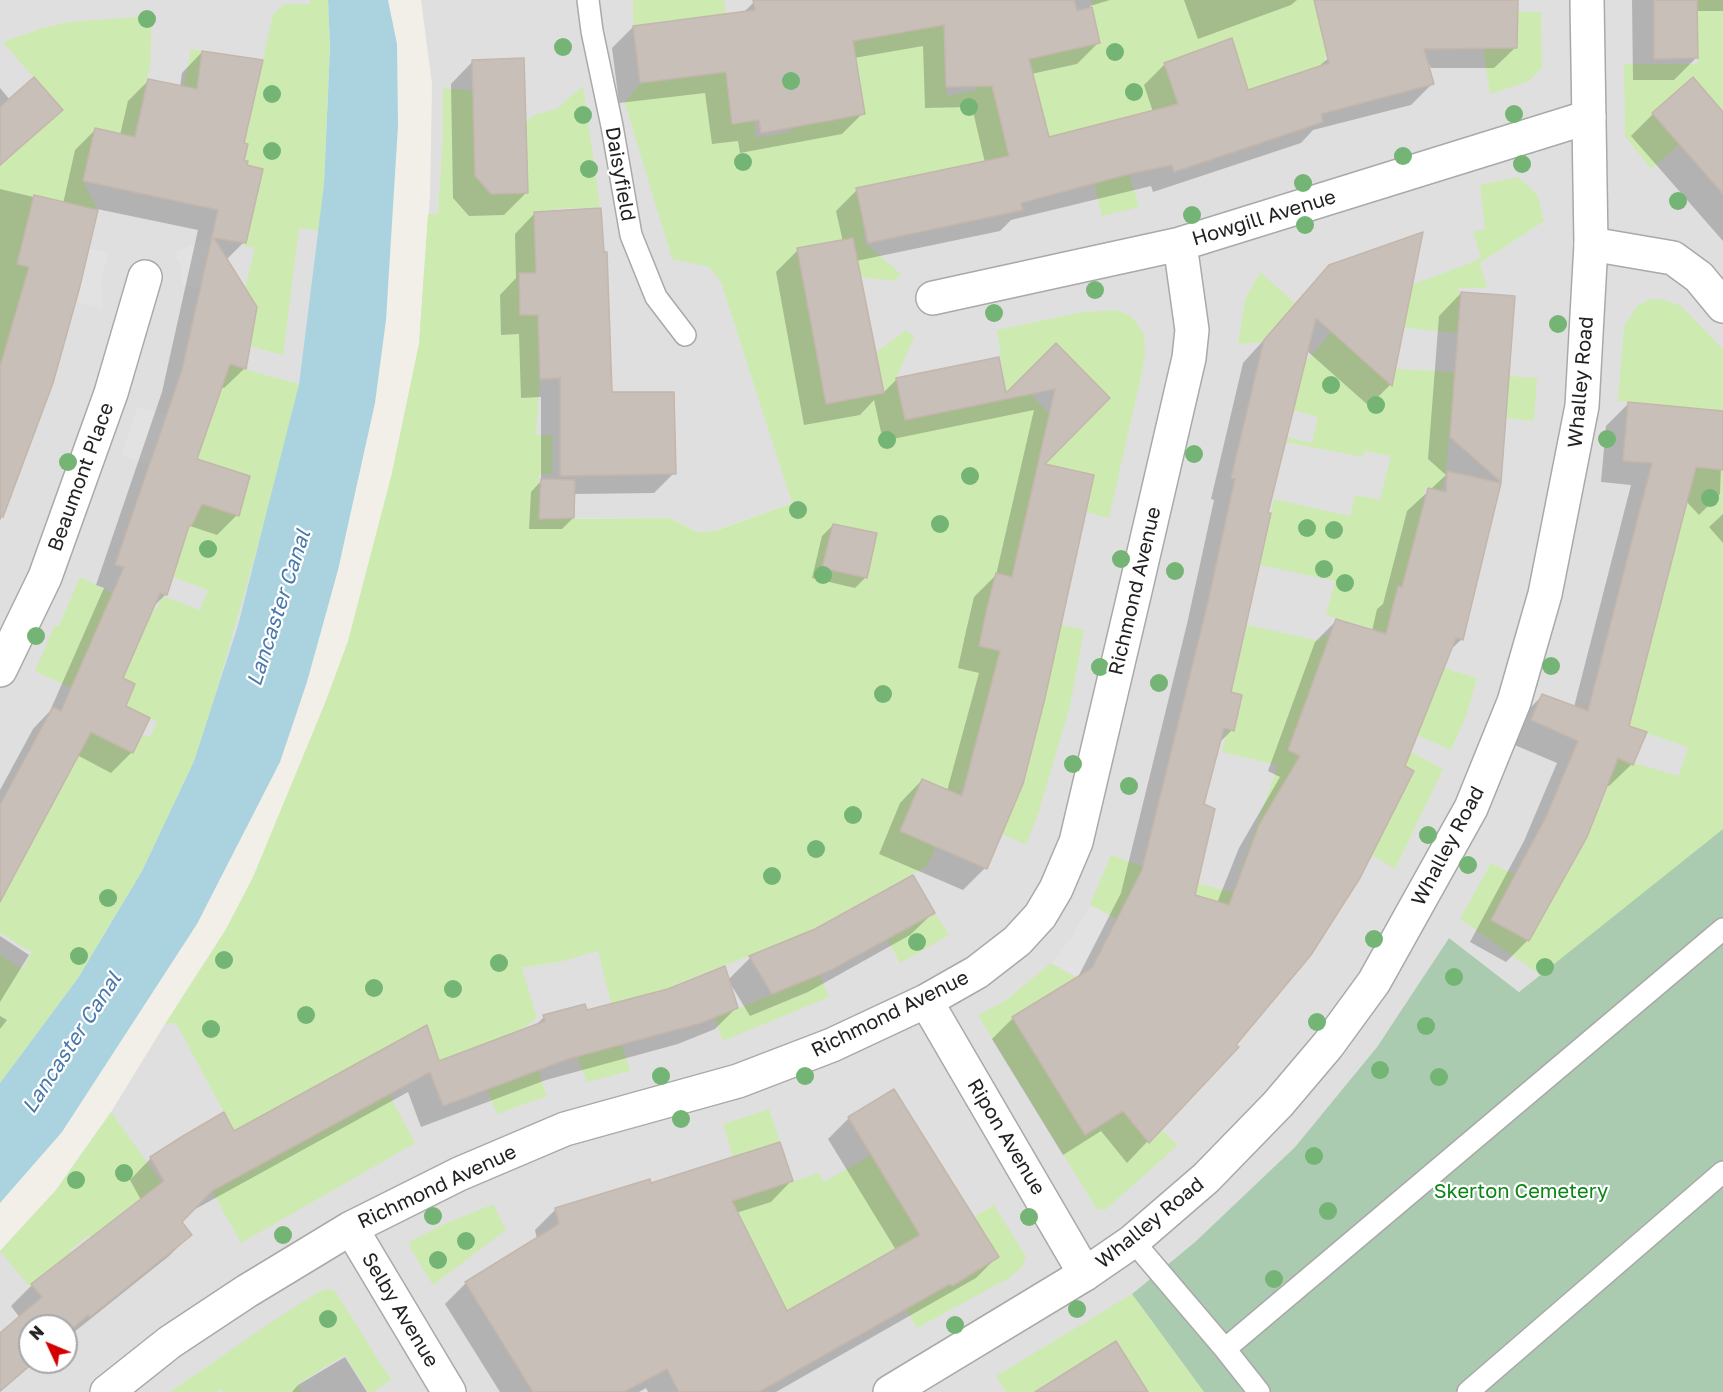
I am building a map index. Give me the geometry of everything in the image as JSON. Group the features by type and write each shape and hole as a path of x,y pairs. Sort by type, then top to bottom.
{"street":[{"name":"Whalley Road","path":"890,1392 1085,1274 1132,1241 1206,1178 1278,1104 1328,1045 1374,982 1471,808 1515,697 1545,594 1582,406 1591,244 1587,0"},
{"name":"Howgill Avenue","path":"933,298 1180,244 1589,117"},
{"name":"Richmond Avenue","path":"107,1392 170,1342 234,1299 351,1228 459,1174 565,1129 738,1081 832,1045 926,1001 977,972 1017,941 1040,916 1056,889 1076,842 1189,358 1192,330 1180,244"},
{"path":"1591,244 1673,258 1699,277 1723,306"},
{"name":"Beaumont Place","path":"0,670 45,577 111,393 145,277"},
{"name":"Ripon Avenue","path":"926,1001 1085,1274"},
{"name":"Selby Avenue","path":"351,1228 449,1392"}],"lane":[{"name":"Daisyfield","path":"588,0 631,236 657,297 685,335"},
{"path":"1225,1349 1720,938"},
{"path":"1468,1392 1723,1173"},
{"path":"1132,1241 1259,1392"}],"shaded area":[{"path":"0,0 328,0 324,184 299,384 238,625 194,761 0,1083"},
{"path":"421,0 1723,0 1723,829 1519,992 1449,938 1377,1047 1295,1147 1195,1242 1132,1294 1204,1392 0,1392 0,1251 56,1190 111,1112 165,1024 559,962 792,503 715,531 697,532 669,518 539,519 539,474 392,473 419,344 430,196 432,84"},
{"path":"211,236 201,288 182,285 181,266 174,253"},
{"path":"89,248 108,253 101,284 102,308 74,301"},
{"path":"138,407 166,415 149,465 121,455"},
{"path":"1090,905 1117,919 1085,982 1051,963 1071,938"}],"green space":[{"path":"310,0 328,0 330,47 324,184 319,231 299,228 283,355 242,344 249,322 256,316 257,307 253,299 243,297 255,248 243,245 263,169 247,165 248,161 244,161 247,144 222,138 174,136 191,49 202,51 195,101 232,95 254,100 273,15 284,4 310,4"},
{"path":"633,0 724,0 726,14 633,25"},
{"path":"1091,0 1462,0 1324,58 1326,64 1194,107 1011,156 857,189 866,244 901,274 895,281 860,277 874,354 906,330 914,337 896,378 905,420 1007,399 997,330 1083,312 1117,310 1131,316 1144,334 1145,354 1142,372 1109,518 1085,512 1094,475 1039,462 1015,577 996,573 1061,625 1084,630 1070,706 1038,814 1026,845 1001,833 968,775 927,866 802,935 829,997 723,1041 715,1018 807,980 790,940 672,986 673,990 662,990 611,1003 598,951 559,962 522,968 537,1018 522,1029 427,1065 393,1044 234,1131 176,1023 165,1024 226,929 253,877 325,703 348,641 392,473 419,344 428,214 438,214 443,136 443,88 473,91 475,175 485,175 484,186 491,194 512,194 520,186 525,123 534,115 556,109 583,86 600,207 555,209 555,223 536,273 519,274 520,315 538,315 540,379 536,435 553,435 552,474 539,474 539,519 669,518 697,532 715,531 792,503 721,282 709,267 672,259 625,103 640,83 733,71 726,78 732,123 754,121 756,138 791,132 782,78 808,48 950,24 944,46 947,96 976,90 977,75 988,33 1082,47 1101,43","holes":["1056,343 1110,398 1072,436 1018,382","991,684 1045,698 1026,773 971,759"]},
{"path":"1697,0 1723,0 1723,112 1693,77 1653,112 1680,144 1651,169 1625,136 1624,64 1698,64"},
{"path":"1517,12 1541,12 1542,68 1527,82 1490,94 1483,48 1516,48"},
{"path":"152,16 150,66 134,136 95,129 83,181 98,210 45,198 24,237 17,264 29,267 0,369 0,154 62,110 3,42 42,28 69,22"},
{"path":"1129,174 1139,207 1102,216 1094,183"},
{"path":"1518,177 1538,196 1544,221 1480,263 1487,288 1457,288 1460,292 1457,333 1387,326 1381,368 1454,372 1446,473 1441,491 1426,487 1422,505 1437,509 1435,519 1421,516 1415,539 1417,590 1398,586 1387,633 1326,615 1335,581 1260,565 1274,499 1350,516 1355,495 1380,500 1391,456 1364,451 1363,457 1285,442 1286,437 1312,443 1318,417 1293,410 1289,381 1364,295 1376,298 1481,257 1473,232 1485,229 1480,185"},
{"path":"1260,272 1296,304 1262,342 1238,344 1245,300"},
{"path":"1652,299 1660,299 1681,306 1723,349 1723,411 1618,401 1624,326 1638,305"},
{"path":"229,365 299,384 269,507 215,696 194,761 142,871 78,978 0,1083 0,955 22,969 32,952 0,933 0,903 93,728 103,738 133,753 142,735 150,737 157,722 124,705 135,684 123,678 152,611 157,608 163,596 200,610 208,590 173,577 162,578 171,553 180,555 185,540 182,528 192,525 197,515 189,506 182,503"},
{"path":"1509,376 1537,378 1534,421 1506,418"},
{"path":"1683,466 1723,470 1723,829 1542,976 1460,919 1491,863 1515,875 1491,920 1529,941 1589,833 1619,759 1679,776 1688,747 1628,727 1683,517"},
{"path":"80,577 112,593 71,688 35,671 55,625 59,626"},
{"path":"1247,625 1320,641 1322,635 1366,649 1361,726 1443,769 1395,869 1325,825 1141,1110 1178,1145 1105,1210 1096,1208 978,1015 1005,1001 1051,963 1085,982 1095,962 1133,981 1117,919 1090,905 1111,855 1182,880 1233,892 1278,765 1222,752 1228,729 1233,731 1231,692","holes":["1364,745 1414,771 1379,840"]},
{"path":"1444,668 1477,678 1466,716 1451,750 1417,735"},
{"name":"Skerton Cemetery","path":"1723,829 1723,1392 1204,1392 1132,1294 1195,1242 1295,1147 1377,1047 1449,938 1519,992"},
{"path":"935,913 949,935 900,963 887,939"},
{"path":"622,1045 630,1071 587,1082 577,1057"},
{"path":"538,1071 547,1096 497,1114 487,1090"},
{"path":"389,1094 415,1143 241,1243 212,1191"},
{"path":"769,1109 780,1142 733,1157 723,1124"},
{"path":"111,1112 166,1189 137,1213 131,1206 113,1219 124,1234 102,1252 89,1235 70,1250 83,1266 70,1277 58,1262 29,1286 0,1251 56,1190"},
{"path":"871,1155 952,1286 999,1257 974,1217 994,1205 1026,1257 1022,1267 1009,1278 917,1328 877,1260 786,1312 761,1259 700,1212 819,1173 824,1182"},
{"path":"493,1204 506,1230 433,1285 409,1242 440,1226"},
{"path":"328,1289 335,1291 391,1380 373,1392 368,1392 345,1355 298,1384 302,1392 223,1392 220,1389 217,1392 170,1392 270,1323 320,1291"},
{"path":"1132,1294 1204,1392 1143,1392 1147,1390 1116,1341 1039,1388 1041,1392 1006,1392 996,1376"}],"water":[{"name":"Lancaster Canal","path":"328,0 388,0 397,44 398,126 386,320 375,403 338,570 307,682 280,762 197,924 62,1132 0,1203 0,1083 78,978 142,871 194,761 238,625 299,384 324,184 330,47"}],"building":[{"path":"753,0 1074,0 1077,11 1092,7 1100,43 1029,59 1049,137 1178,104 1164,63 1232,38 1248,90 1329,63 1314,0 1518,0 1517,48 1424,49 1434,84 1321,114 1323,122 1174,172 1172,165 1129,174 1021,203 1023,210 868,243 856,188 1009,156 992,86 946,87 944,25 853,41 865,114 761,133 759,120 732,124 726,72 640,83 633,26 755,10"},
{"path":"1654,0 1697,0 1698,58 1654,59"},
{"path":"202,51 263,60 244,143 248,144 244,161 248,161 247,165 263,169 246,243 214,238 257,307 246,369 230,364 197,459 250,476 239,516 202,504 192,525 189,526 167,595 160,593 123,678 135,684 126,706 150,718 133,753 91,732 0,902 0,805 53,707 61,711 124,567 115,565 182,370 218,210 83,181 95,128 135,137 148,79 197,89"},
{"path":"524,58 528,193 491,194 475,176 472,60"},
{"path":"34,77 63,110 0,165 0,107"},
{"path":"1693,77 1723,112 1723,194 1652,113"},
{"path":"34,195 98,210 53,383 3,517 0,516 0,367 29,267 17,264"},
{"path":"601,208 604,252 607,252 612,392 674,392 676,474 560,476 560,378 540,379 538,315 520,315 519,273 536,273 534,212"},
{"path":"1423,232 1392,386 1316,318 1268,513 1271,513 1231,692 1242,695 1234,731 1224,728 1204,804 1215,809 1195,895 1229,905 1259,825 1300,756 1288,750 1336,619 1386,634 1398,586 1402,587 1428,488 1446,492 1447,471 1501,483 1463,640 1456,638 1405,766 1414,771 1360,878 1311,955 1236,1045 1239,1047 1149,1143 1123,1111 1085,1135 1012,1017 1092,968 1142,870 1208,602 1235,479 1231,478 1264,340 1329,265"},
{"path":"853,238 884,393 826,404 797,248"},
{"path":"1461,292 1515,296 1501,482 1450,437"},
{"path":"1056,343 1110,398 1045,464 1094,475 1045,698 1023,784 987,869 900,831 922,779 962,796 1000,651 979,646 987,608 996,573 1012,577 1055,389 905,420 896,378 999,357 1006,393"},
{"path":"1628,402 1723,411 1723,470 1696,467 1629,726 1647,732 1633,765 1618,758 1587,837 1529,941 1491,920 1546,817 1578,741 1531,720 1542,694 1588,711 1652,463 1623,461"},
{"path":"541,479 575,480 574,518 539,519"},
{"path":"833,524 877,533 867,578 822,568"},
{"path":"913,875 935,913 831,970 772,994 749,956 815,929"},
{"path":"725,966 738,1008 701,1023 568,1059 443,1106 430,1072 212,1191 182,1222 192,1235 90,1317 88,1315 78,1324 78,1314 22,1314 42,1297 31,1284 164,1181 150,1157 224,1112 234,1131 427,1025 439,1061 545,1021 543,1015 585,1004 587,1010 668,989"},
{"path":"894,1089 999,1257 952,1286 950,1284 759,1392 679,1392 667,1369 624,1392 533,1392 465,1282 559,1224 555,1208 650,1179 651,1183 780,1142 793,1181 732,1201 787,1311 920,1235 848,1117"},
{"path":"18,1318 18,1374 20,1374 0,1391 0,1333"},
{"path":"1116,1341 1148,1392 1035,1392"}]}
